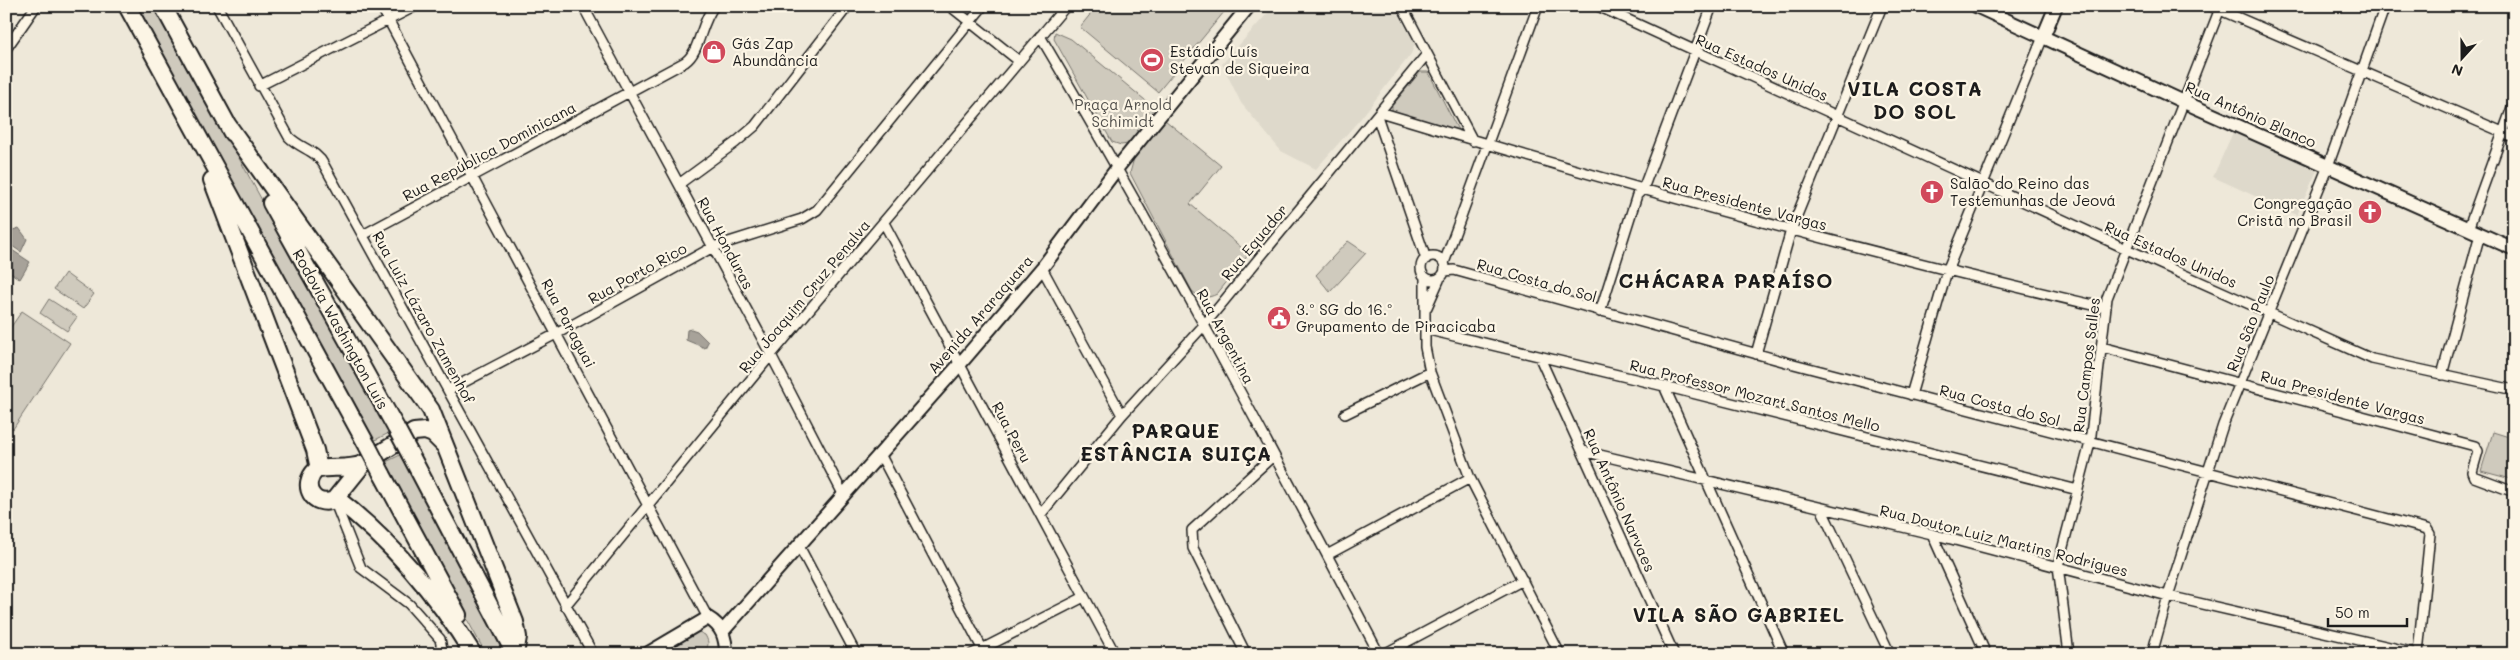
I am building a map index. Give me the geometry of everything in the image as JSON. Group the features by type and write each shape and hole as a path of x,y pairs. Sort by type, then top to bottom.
{"highway":[{"path":"127,6 368,447 478,654"},
{"name":"Rodovia Washington Luís","path":"163,6 396,428 515,654"},
{"path":"227,124 419,391 443,436 445,446 515,622 518,636 515,654"},
{"path":"194,131 314,450 319,469"},
{"path":"414,432 422,411 419,391"},
{"path":"363,464 346,469 319,469 309,480 309,491 312,496 323,502 335,499 347,481 363,464 414,432 426,431 433,434 445,446"},
{"path":"335,499 378,532 449,615 473,654"}],"street":[{"path":"6,49 36,6"},
{"name":"Rua Luiz Lázaro Zamenhof","path":"217,6 289,138 297,145 315,153 320,158 450,390 565,606 593,654"},
{"name":"Rua Paraguai","path":"381,6 708,618 716,623 722,632"},
{"path":"259,86 416,6"},
{"name":"Rua Honduras","path":"583,6 771,355 843,494"},
{"name":"Rua República Dominicana","path":"362,235 685,62 693,56 702,24 714,6"},
{"path":"679,184 755,126 848,6"},
{"path":"950,6 1018,61"},
{"path":"970,22 983,6"},
{"name":"Rua Joaquim Cruz Penalva","path":"565,606 771,355 884,224 1018,61 1066,6"},
{"name":"Avenida Araraquara","path":"722,632 960,364 1042,268 1118,168 1248,6"},
{"path":"1402,6 1473,141"},
{"path":"1425,310 1443,270 1538,6"},
{"name":"Rua Estados Unidos","path":"1598,6 2126,249 2372,359 2442,376 2514,390"},
{"path":"1600,312 1637,195 1643,189 1712,6"},
{"path":"1756,354 1791,230 1882,6"},
{"name":"Rua Antônio Blanco","path":"1976,6 2184,102 2514,249"},
{"path":"1911,395 1947,271 2056,6"},
{"name":"Rua São Paulo","path":"2152,654 2206,473 2239,385 2328,166 2385,6"},
{"path":"2217,8 2514,137"},
{"name":"Rua Campos Salles","path":"2069,654 2058,566 2090,443 2107,298 2184,102 2217,8"},
{"name":"Rua Porto Rico","path":"450,390 713,247 802,219 817,210 970,22"},
{"name":"Rua Argentina","path":"1040,36 1118,168 1205,324 1379,654"},
{"name":"Rua Equador","path":"1040,514 1122,415 1205,324 1427,54"},
{"path":"2442,376 2474,231 2514,102"},
{"path":"1378,114 1426,259 1422,266 1425,277 1424,346 1430,372 1470,478 1560,654"},
{"name":"Rua Presidente Vargas","path":"1378,114 1791,230 1947,271 2106,308"},
{"name":"Rua Peru","path":"884,224 1115,654"},
{"path":"1426,259 1438,257 1443,270"},
{"path":"1042,268 1122,415"},
{"path":"1425,277 1433,280 1443,270"},
{"name":"Rua Costa do Sol","path":"1443,270 1454,270 1600,312 2090,443 2427,529 2430,534 2419,654"},
{"name":"Rua Professor Mozart Santos Mello","path":"1424,329 1664,386 2078,490"},
{"name":"Rua Presidente Vargas","path":"2102,347 2239,385 2475,446 2478,452 2472,472 2474,477 2514,492"},
{"name":"Rua Antônio Narvaes","path":"1540,358 1674,654"},
{"path":"1345,414 1430,372"},
{"path":"1664,386 1784,654"},
{"name":"Rua Doutor Luiz Martins Rodrigues","path":"1583,451 1704,478 1932,534 2168,596 2419,654"},
{"path":"880,454 984,651"},
{"path":"1246,654 1193,548 1191,536 1192,530 1273,456"},
{"path":"1327,555 1470,478"},
{"path":"335,499 362,568 409,604 440,638 443,654"},
{"path":"1821,508 1890,654"},
{"path":"1932,534 1986,654"},
{"path":"800,546 856,654"},
{"path":"1384,654 1522,580"},
{"path":"972,654 984,651 1084,597"},
{"path":"647,654 708,618"},
{"path":"722,632 726,654"}],"shaded area":[{"path":"1274,6 1394,6 1415,44 1411,54 1361,118 1316,169 1281,151 1241,103 1222,64"},
{"path":"2234,130 2318,168 2297,215 2213,177"},
{"path":"19,228 27,239 21,252 6,242 7,232"},
{"path":"6,246 30,262 20,279 6,270"},
{"path":"687,330 697,331 708,342 705,348 686,340"}],"green space":[{"path":"134,6 156,6 389,433 371,442"},
{"name":"Estádio Luís Stevan de Siqueira","path":"1097,6 1229,6 1158,92 1080,27"},
{"name":"Praça Arnold Schimidt","path":"1055,32 1071,39 1151,105 1154,113 1128,144 1121,145 1112,142 1054,39"},
{"path":"1420,72 1428,72 1430,75 1458,130 1392,111 1392,106"},
{"path":"1165,120 1221,166 1190,204 1249,254 1217,294 1210,297 1198,295 1192,291 1130,173 1134,158"},
{"path":"1348,241 1366,253 1330,292 1316,275"},
{"path":"65,273 94,294 83,309 54,289"},
{"path":"49,299 77,317 67,331 40,313"},
{"path":"22,311 70,343 13,429 6,425 6,334"},
{"path":"2493,432 2512,438 2514,433 2514,472 2511,479 2481,471"},
{"path":"400,455 508,654 486,654 382,464"},
{"path":"697,631 705,635 708,643 706,649 694,654 662,654"}],"place":[{"name":"Gás Zap Abundância","path":"714,52"},
{"name":"Estádio Luís Stevan de Siqueira","path":"1152,60"},
{"name":"Salão do Reino das Testemunhas de Jeová","path":"1932,192"},
{"name":"Congregação Cristã no Brasil","path":"2370,212"},
{"name":"3.º SG do 16.º Grupamento de Piracicaba","path":"1279,318"}],"district":[{"name":"VILA COSTA DO SOL","path":"1915,100"},
{"name":"CHÁCARA PARAÍSO","path":"1726,280"},
{"name":"PARQUE ESTÂNCIA SUIÇA","path":"1176,442"},
{"name":"VILA SÃO GABRIEL","path":"1739,614"}]}
